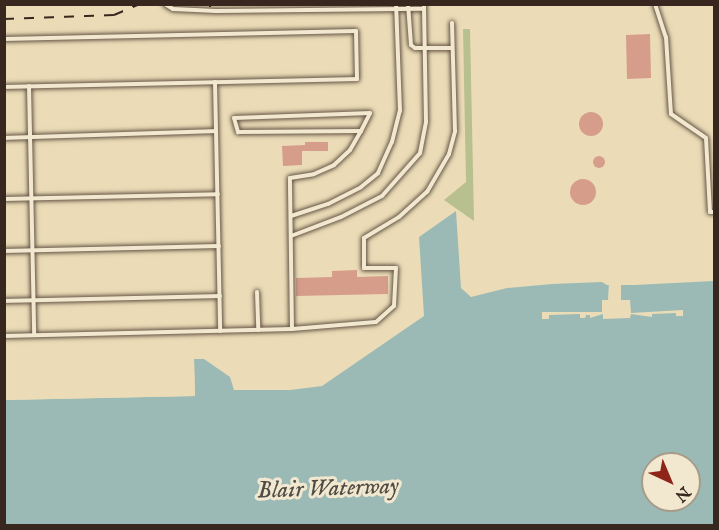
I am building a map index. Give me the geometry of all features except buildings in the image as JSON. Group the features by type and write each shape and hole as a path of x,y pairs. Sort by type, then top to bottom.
{"lane":[{"path":"165,4 173,9 216,11 424,7 426,122 420,153 382,196 341,217 291,236"},
{"path":"655,4 666,37 671,114 706,138 710,212 714,212"},
{"path":"291,216 328,204 362,187 378,172 392,142 400,111 396,7"},
{"path":"409,7 411,45 415,48 452,48"},
{"path":"4,336 292,329 376,322 394,306 396,268 364,268 364,238 399,217 427,192 449,154 455,131 452,23"},
{"path":"4,39 356,31 357,79 4,87"},
{"path":"215,82 220,331"},
{"path":"29,86 34,335"},
{"path":"292,329 290,178 314,174 334,165 350,150 361,131 370,113 234,118 238,132 361,131"},
{"path":"4,138 216,131"},
{"path":"4,199 218,194"},
{"path":"4,251 219,246"},
{"path":"257,292 258,330"},
{"path":"4,301 220,296"}],"green space":[{"path":"463,29 470,29 474,221 444,200 466,182"}],"water":[{"name":"Blair Waterway","path":"456,211 461,288 471,297 507,288 552,284 602,282 607,285 634,285 714,281 714,525 5,525 4,400 195,396 194,359 204,359 230,377 234,390 290,390 322,386 424,316 419,237"}],"pier":[{"path":"609,282 621,282 621,300 630,300 631,313 683,310 683,316 676,316 676,313 652,314 652,317 631,314 630,318 603,319 603,314 590,318 590,315 586,315 585,318 580,318 580,314 549,315 549,319 542,319 542,312 602,312 602,300 608,300"},
{"path":"191,359 194,359 195,396 5,400 4,397 192,393"}],"railway":[{"path":"4,19 114,15 140,4"}]}
